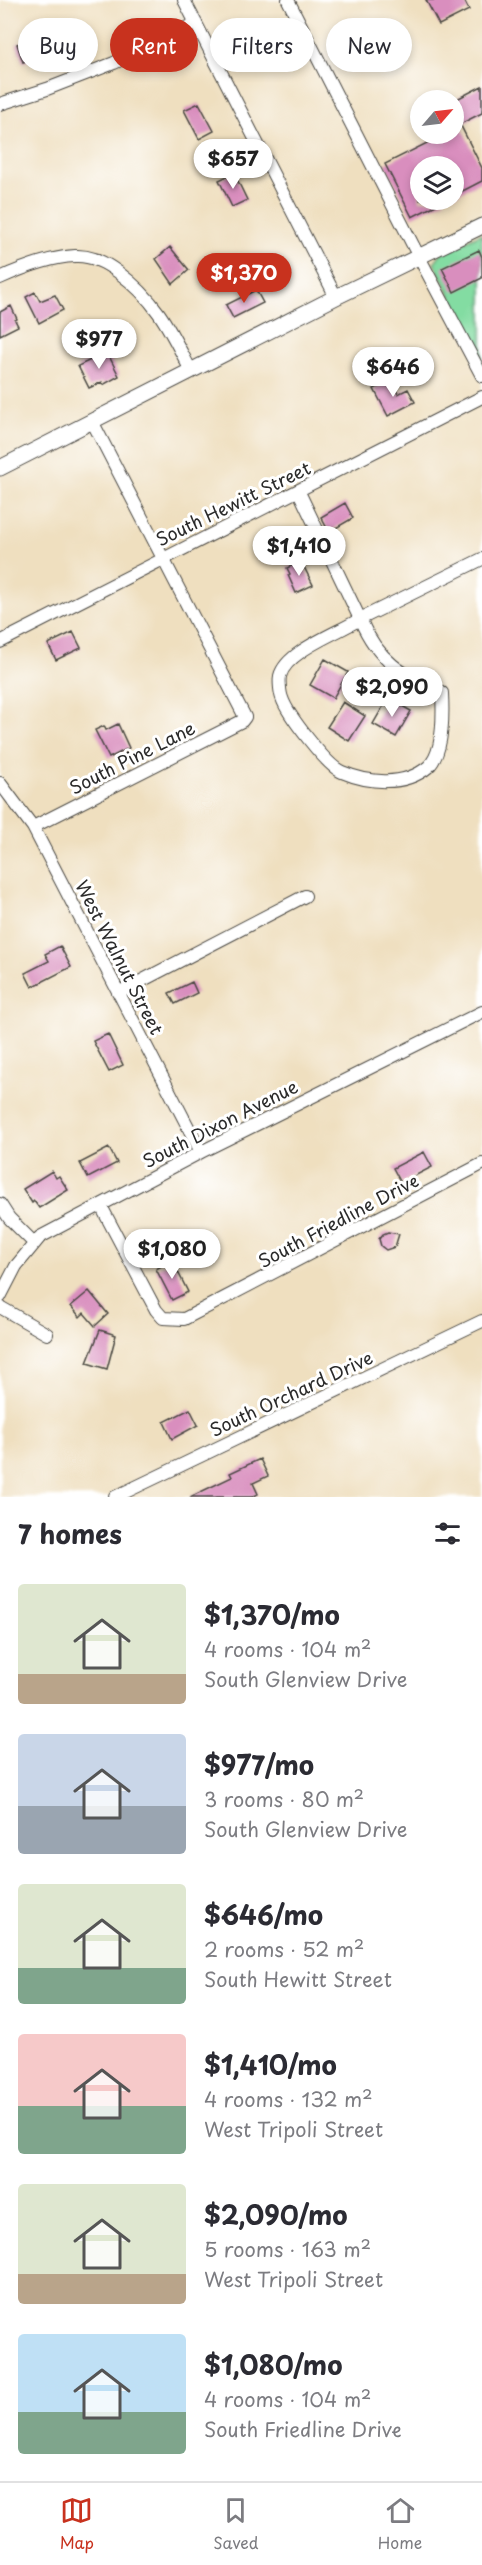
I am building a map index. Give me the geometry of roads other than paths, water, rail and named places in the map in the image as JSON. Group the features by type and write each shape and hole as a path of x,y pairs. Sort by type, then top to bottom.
{"street":[{"path":"184,0 193,18"},
{"path":"288,0 418,257 482,376"},
{"path":"198,27 336,297"},
{"path":"0,104 110,65"},
{"path":"0,468 336,297 482,226"},
{"path":"0,278 53,260 76,255 95,258 131,282 154,303 191,371"},
{"name":"South Hewitt Street","path":"0,642 482,397"},
{"path":"92,421 164,557"},
{"path":"298,492 360,619 370,641 396,668 442,693 444,718 438,747 429,766 399,781 380,782 340,772 315,747 281,698 280,675 289,661 360,619 482,559"},
{"name":"South Pine Lane","path":"33,827 242,721 244,717 164,557"},
{"name":"West Walnut Street","path":"0,783 33,827 201,1152"},
{"path":"118,993 305,896"},
{"name":"South Dixon Avenue","path":"0,1297 16,1266 40,1237 201,1152 482,1012"},
{"name":"South Friedline Drive","path":"101,1206 156,1310 163,1318 184,1319 482,1164"},
{"path":"0,1204 9,1218 34,1243"},
{"path":"0,1306 47,1334"},
{"name":"South Orchard Drive","path":"115,1497 482,1321"}]}
